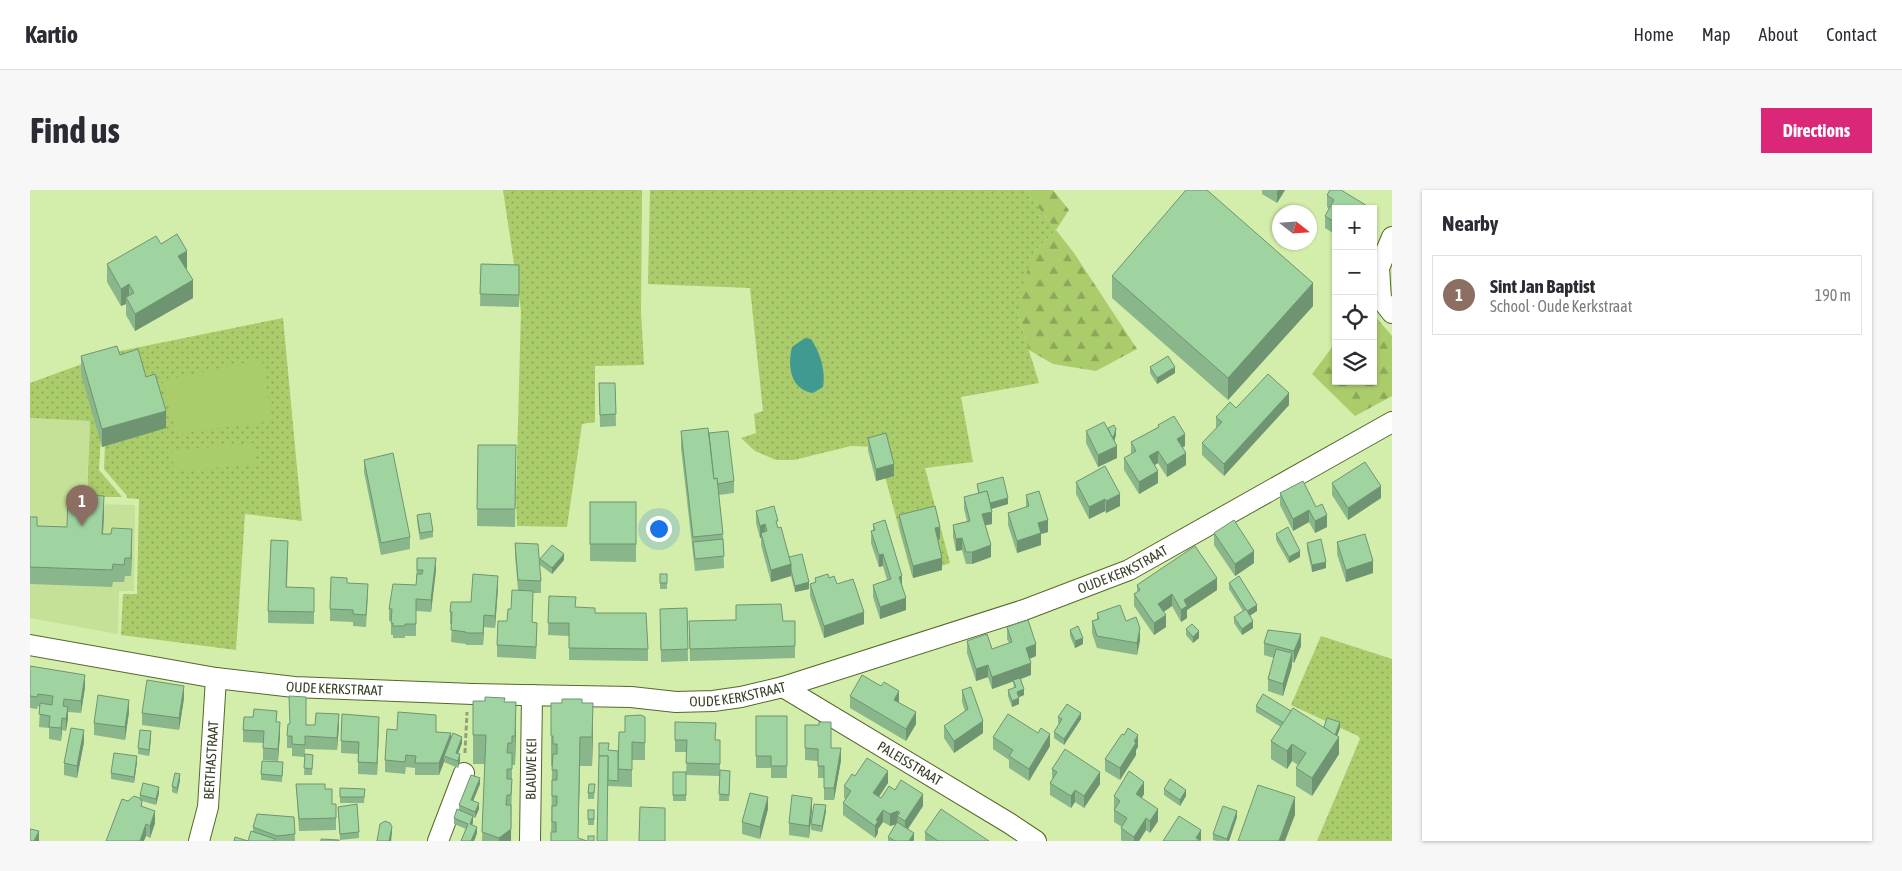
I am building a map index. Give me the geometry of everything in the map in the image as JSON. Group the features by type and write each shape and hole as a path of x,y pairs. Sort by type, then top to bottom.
{"street":[{"path":"1392,237 1379,268 1381,299 1392,313"},
{"name":"OUDE KERKSTRAAT","path":"30,645 216,678 294,686 467,694 631,697 676,702 713,701 741,697 783,687 1024,610 1129,570 1392,422"},
{"name":"BERTHASTRAAT","path":"200,841 208,807 216,678"},
{"name":"PALEISSTRAAT","path":"783,687 1036,841"},
{"name":"BLAUWE KEI","path":"530,841 532,695"},
{"path":"438,841 464,773"}],"path":[{"path":"464,773 467,694"}],"shaded area":[{"path":"30,418 90,421 86,504 135,505 134,591 119,591 118,634 30,618"}],"green space":[{"path":"503,190 642,190 641,312 644,365 595,366 595,422 582,424 567,527 517,526 516,499 521,311"},
{"path":"650,190 1025,190 1056,230 1034,252 1018,315 1039,383 961,397 973,462 925,468 950,563 912,576 877,447 851,446 794,460 776,460 755,451 741,438 756,433 754,414 763,411 750,288 648,284"},
{"path":"1025,190 1053,190 1069,210 1056,230"},
{"path":"1056,230 1074,253 1137,349 1096,371 1053,364 1029,350 1018,315 1023,284 1034,252"},
{"path":"283,318 302,521 245,514 236,650 121,635 123,594 137,594 139,499 127,498 104,469 106,421 102,420 99,470 122,497 87,497 90,421 30,418 30,383 115,352"},
{"path":"1377,318 1392,336 1392,396 1355,416 1312,374 1332,347 1332,385 1377,385"},
{"path":"262,359 272,421 176,434 162,381"},
{"path":"253,443 255,464 173,472 172,451"},
{"path":"1321,636 1392,659 1392,841 1317,841 1360,739 1358,736 1291,705"}],"water":[{"path":"805,338 811,339 814,344 823,368 823,387 813,393 806,391 795,382 791,370 792,347"}],"building":[{"path":"1186,190 1207,190 1272,247 1272,250 1275,250 1313,283 1228,378 1112,276"},
{"path":"1330,190 1341,190 1366,205 1332,205 1332,220 1325,216 1334,200 1327,195"},
{"path":"177,234 187,251 178,256 193,280 135,314 126,297 134,293 129,284 121,289 107,264 156,236 161,244"},
{"path":"481,264 519,265 519,295 480,294"},
{"path":"117,346 120,355 138,349 146,377 155,374 166,411 102,429 81,356"},
{"path":"1168,356 1175,367 1157,378 1150,367"},
{"path":"1268,374 1289,393 1224,464 1202,443 1222,422 1216,417 1230,402 1236,408"},
{"path":"599,383 615,383 616,414 600,415"},
{"path":"1174,416 1185,434 1177,439 1186,453 1167,465 1158,451 1149,456 1158,471 1139,482 1124,458 1136,451 1131,442 1159,427 1158,425"},
{"path":"1104,422 1117,446 1098,455 1086,431"},
{"path":"1114,425 1116,429 1112,437 1108,428"},
{"path":"708,428 714,479 717,478 723,534 693,537 681,431"},
{"path":"728,431 734,481 718,484 717,478 714,479 709,433"},
{"path":"886,433 894,464 876,469 868,438"},
{"path":"478,445 516,445 515,509 477,509"},
{"path":"393,453 410,537 381,543 364,460"},
{"path":"1365,462 1381,486 1348,508 1332,483"},
{"path":"1105,466 1120,494 1089,507 1076,482"},
{"path":"1003,477 1008,498 990,503 987,491 979,493 977,484"},
{"path":"1303,481 1316,507 1322,504 1327,515 1315,521 1309,510 1293,519 1280,493"},
{"path":"987,491 992,512 982,514 991,545 972,552 966,552 962,538 956,539 953,525 970,521 964,497"},
{"path":"1039,491 1048,520 1038,523 1041,533 1017,541 1008,513 1029,506 1026,495"},
{"path":"68,494 104,496 102,534 111,534 112,528 132,529 131,558 125,558 124,565 113,564 112,570 30,567 30,517 37,517 37,526 67,527"},
{"path":"590,502 636,502 636,544 590,544"},
{"path":"774,506 778,528 781,527 791,564 771,570 761,533 767,531 765,524 760,526 756,511"},
{"path":"935,506 940,527 935,528 942,558 913,566 899,515"},
{"path":"430,513 433,531 420,533 417,515"},
{"path":"885,520 902,576 899,577 906,598 880,607 873,585 891,579 883,554 879,555 871,531 875,530 873,524"},
{"path":"1234,520 1254,551 1235,564 1214,533"},
{"path":"1288,527 1300,551 1289,557 1276,534"},
{"path":"1365,534 1373,561 1346,570 1337,542"},
{"path":"723,539 724,556 695,559 693,542"},
{"path":"1321,539 1326,562 1312,565 1307,543"},
{"path":"271,540 288,541 286,587 314,588 314,612 268,611"},
{"path":"515,543 538,544 541,581 518,580"},
{"path":"552,545 564,554 552,568 540,559"},
{"path":"1195,546 1217,578 1184,600 1187,606 1181,610 1172,594 1158,604 1166,615 1154,623 1134,594 1140,590 1137,585"},
{"path":"802,554 809,582 795,586 789,557"},
{"path":"417,558 436,558 431,600 416,599 416,624 393,626 393,623 391,623 392,609 389,609 393,584 416,585 417,574 422,574 423,570 417,570"},
{"path":"473,574 498,576 495,616 484,615 483,633 466,633 451,630 451,602 471,602"},
{"path":"660,574 667,574 667,583 660,583"},
{"path":"828,574 829,578 834,576 837,584 853,579 864,612 824,626 810,584 816,582 815,578"},
{"path":"1239,576 1257,605 1247,611 1229,583"},
{"path":"331,577 347,578 347,583 368,584 366,615 353,614 353,610 330,609"},
{"path":"512,590 533,591 532,622 537,623 536,647 497,645 498,621 507,621 508,609 511,609"},
{"path":"549,596 576,597 575,607 595,608 595,613 646,613 648,649 569,648 569,623 548,623"},
{"path":"781,604 783,621 795,621 795,646 690,649 689,621 736,620 736,605"},
{"path":"1120,605 1126,621 1136,617 1140,628 1137,643 1097,636 1092,621 1099,619 1097,613"},
{"path":"687,608 688,649 661,650 660,609"},
{"path":"1246,609 1253,621 1242,629 1234,617"},
{"path":"1028,620 1036,644 1026,648 1031,663 992,677 988,665 976,669 967,641 987,634 992,649 1012,642 1007,627"},
{"path":"1192,624 1199,631 1193,637 1186,629"},
{"path":"1078,626 1083,638 1075,641 1070,630"},
{"path":"1268,630 1301,634 1294,651 1264,643"},
{"path":"1276,649 1292,653 1283,684 1268,679"},
{"path":"30,666 85,675 81,701 64,699 63,706 68,707 66,719 62,718 61,728 49,727 50,716 39,714 40,703 52,705 53,696 38,694 37,697 30,696"},
{"path":"862,675 881,686 884,682 899,691 894,700 916,712 906,729 850,696"},
{"path":"1020,678 1024,689 1017,692 1019,698 1012,701 1008,690 1016,687 1013,680"},
{"path":"147,680 184,686 179,718 142,713"},
{"path":"971,687 983,721 954,741 944,726 968,709 962,690"},
{"path":"1263,694 1291,711 1284,723 1256,706"},
{"path":"98,695 129,700 125,727 94,723"},
{"path":"289,696 306,697 306,725 315,725 316,713 339,714 337,738 305,736 305,745 292,744 292,736 287,736 288,724 290,724"},
{"path":"485,697 505,698 504,702 516,702 515,736 512,736 512,743 508,743 507,753 512,753 512,769 507,769 507,779 512,779 511,795 507,795 506,805 511,805 511,829 499,838 482,832 486,735 473,735 473,701 485,701"},
{"path":"562,699 582,699 582,703 593,703 592,737 580,737 578,838 587,841 551,841 551,832 556,832 556,822 552,822 552,806 556,806 557,796 552,796 552,780 557,780 557,770 552,770 553,754 557,754 557,744 553,744 553,736 551,736 551,703 562,703"},
{"path":"1067,704 1081,713 1064,739 1054,732 1062,719 1058,717"},
{"path":"1293,708 1339,737 1312,778 1296,768 1306,753 1292,744 1287,751 1271,741"},
{"path":"254,709 277,711 276,722 280,722 278,749 263,748 264,731 243,730 244,717 253,717"},
{"path":"398,712 436,715 436,732 451,733 439,763 415,763 416,756 406,755 405,762 385,760 387,729 397,730"},
{"path":"342,714 379,717 377,763 358,762 359,742 341,741"},
{"path":"1008,714 1038,733 1041,728 1050,734 1029,769 1009,756 1013,750 993,737"},
{"path":"641,715 645,717 645,743 632,742 632,770 618,769 619,732 625,732 625,716"},
{"path":"756,716 787,716 787,766 771,766 771,756 756,756"},
{"path":"1327,718 1340,722 1335,735 1324,727"},
{"path":"675,722 716,723 715,740 720,740 720,764 686,763 687,740 675,740"},
{"path":"819,722 831,722 831,748 841,748 834,788 824,788 824,766 818,766 818,749 805,748 805,725 819,725"},
{"path":"71,728 84,730 77,766 64,763"},
{"path":"1128,728 1138,735 1134,741 1136,743 1120,768 1105,759"},
{"path":"140,730 151,731 149,750 138,748"},
{"path":"453,733 462,737 456,753 460,754 458,761 444,756"},
{"path":"599,743 609,743 608,750 618,751 618,781 608,780 608,756 599,756"},
{"path":"1065,749 1100,772 1084,796 1075,790 1071,796 1050,783 1057,772 1052,769"},
{"path":"114,753 137,756 134,777 111,773"},
{"path":"305,754 313,755 312,769 304,768"},
{"path":"599,756 608,756 607,841 597,841"},
{"path":"867,758 888,771 873,793 881,798 889,786 895,790 901,780 923,794 905,821 897,816 900,813 898,811 890,814 883,810 876,820 878,821 875,826 843,803 851,791 844,786 852,774 855,776"},
{"path":"262,761 283,762 282,776 261,774"},
{"path":"720,770 730,771 729,795 719,794"},
{"path":"1129,771 1144,782 1136,794 1158,809 1150,821 1146,818 1134,837 1121,828 1127,818 1114,810 1120,801 1114,796"},
{"path":"673,772 686,772 686,795 673,795"},
{"path":"175,773 180,774 177,788 172,786"},
{"path":"471,775 480,778 471,800 479,803 475,812 459,805"},
{"path":"1170,779 1186,790 1180,800 1164,789"},
{"path":"143,783 159,787 156,799 140,795"},
{"path":"296,784 325,784 325,789 332,789 332,804 336,804 336,818 299,819"},
{"path":"589,784 595,784 594,793 588,793"},
{"path":"1258,785 1295,797 1279,841 1238,841"},
{"path":"340,788 365,789 364,797 340,797"},
{"path":"750,793 768,797 760,827 742,822"},
{"path":"792,795 812,798 809,826 789,823"},
{"path":"134,796 140,798 141,806 155,811 150,826 146,824 140,841 106,841 122,799 128,801"},
{"path":"357,804 359,832 340,834 338,807"},
{"path":"814,804 826,805 822,826 811,824"},
{"path":"1223,806 1237,811 1227,839 1213,834"},
{"path":"640,807 665,808 665,841 639,841"},
{"path":"457,809 473,816 470,824 477,827 471,841 461,841 468,824 454,818"},
{"path":"941,809 989,841 938,841 925,832"},
{"path":"588,810 594,810 594,819 588,819"},
{"path":"257,814 294,817 295,834 277,836 253,827"},
{"path":"1179,816 1201,830 1196,838 1200,841 1163,841"},
{"path":"385,821 390,823 392,827 389,841 377,841 380,824"},
{"path":"897,822 914,833 909,841 895,841 888,837"},
{"path":"30,829 39,831 34,841 30,841"},
{"path":"251,831 275,839 274,841 248,841"},
{"path":"588,836 594,836 594,841 588,841"},
{"path":"235,837 248,841 234,841"},
{"path":"321,839 339,840 339,841 321,841"}],"place":[{"name":"Sint Jan Baptist","path":"82,526"}]}
